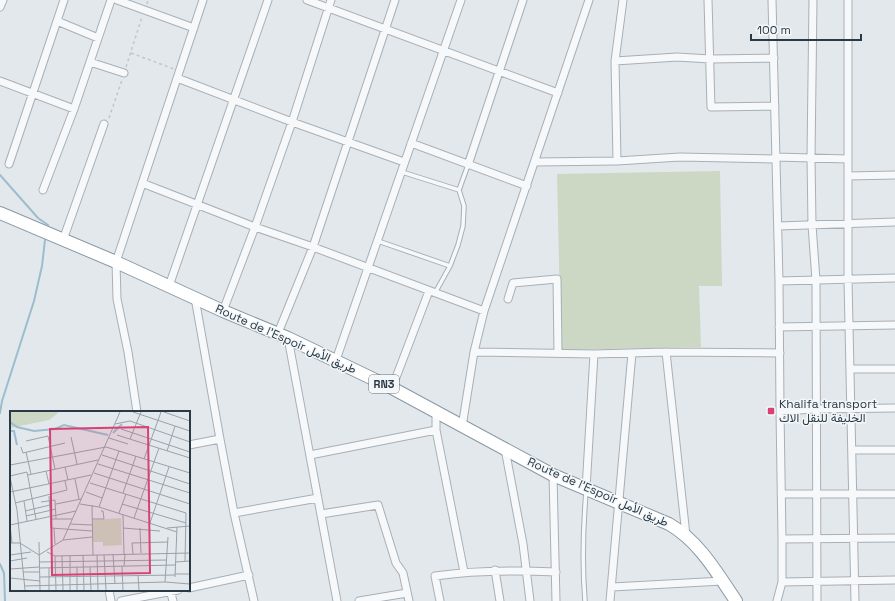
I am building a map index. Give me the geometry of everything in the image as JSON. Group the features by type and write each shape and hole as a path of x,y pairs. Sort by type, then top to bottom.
{"highway":[{"name":"Route de l’Espoir طريق الأمل","path":"0,213 116,262 223,311 283,335 392,388 553,475 669,524 686,535 694,543 723,581 736,601"}],"street":[{"path":"0,7 3,0"},
{"path":"9,164 64,0"},
{"path":"43,190 74,110 111,0"},
{"path":"117,0 194,28"},
{"path":"138,411 117,298 116,262 203,0"},
{"path":"170,286 268,0"},
{"path":"307,0 558,93"},
{"path":"223,311 255,227 292,122 331,0"},
{"path":"337,601 310,455 283,335 395,0"},
{"path":"336,360 461,0"},
{"path":"468,165 524,0"},
{"path":"462,427 474,352 484,311 589,0"},
{"path":"617,161 616,61 623,0"},
{"path":"708,0 711,107 775,106"},
{"path":"772,0 778,226 782,539 782,582 777,601"},
{"path":"813,0 811,157 812,225 816,280 817,601"},
{"path":"848,0 848,280 855,601"},
{"path":"57,21 98,38"},
{"path":"616,61 677,57 710,59 774,58"},
{"path":"90,62 124,73"},
{"path":"178,74 292,122 404,162"},
{"path":"0,81 74,110"},
{"path":"63,240 104,124"},
{"path":"411,143 527,186"},
{"path":"535,162 617,161 680,157 811,157 848,159"},
{"path":"848,176 895,175"},
{"path":"142,183 255,227 368,267 484,311"},
{"path":"778,226 895,222"},
{"path":"779,281 895,278"},
{"path":"508,299 513,283 557,279 558,353"},
{"path":"392,388 432,292"},
{"path":"195,298 234,514 254,601"},
{"path":"779,328 895,325"},
{"path":"474,352 594,354 666,352 780,353"},
{"path":"666,352 686,535"},
{"path":"610,601 620,504 632,353"},
{"path":"586,489 594,354"},
{"path":"850,369 895,369"},
{"path":"780,411 895,408"},
{"path":"436,412 436,430 464,572"},
{"path":"310,455 436,430"},
{"path":"190,445 220,439"},
{"path":"505,449 523,544 530,601"},
{"path":"852,450 895,450"},
{"path":"553,475 556,601"},
{"path":"781,494 895,494"},
{"path":"234,514 318,498"},
{"path":"321,514 378,505 396,563 403,573 409,601"},
{"path":"782,539 895,538"},
{"path":"494,570 500,601"},
{"path":"440,601 435,576 494,570 556,572"},
{"path":"190,588 249,576"},
{"path":"782,582 895,580"},
{"path":"612,587 723,581"},
{"path":"109,591 111,601"},
{"path":"121,601 168,591"},
{"path":"359,601 407,593"}],"lane":[{"path":"432,292 450,266 458,245 464,216 464,206 459,190 468,165"},
{"path":"401,171 459,190"},
{"path":"378,241 450,266"},
{"path":"585,601 583,578 583,532 586,489"}],"path":[{"path":"104,124 108,120 148,0"},
{"path":"131,53 178,74"}],"green space":[{"path":"720,171 722,286 699,286 701,347 561,350 557,174"}],"waterway":[{"path":"0,175 38,218 48,225"},
{"path":"0,413 2,401 34,301 42,266 45,240"},
{"path":"0,564 4,573 5,601"}],"place":[{"name":"Khalifa transport الخليفة للنقل الاك","path":"771,411"}]}
